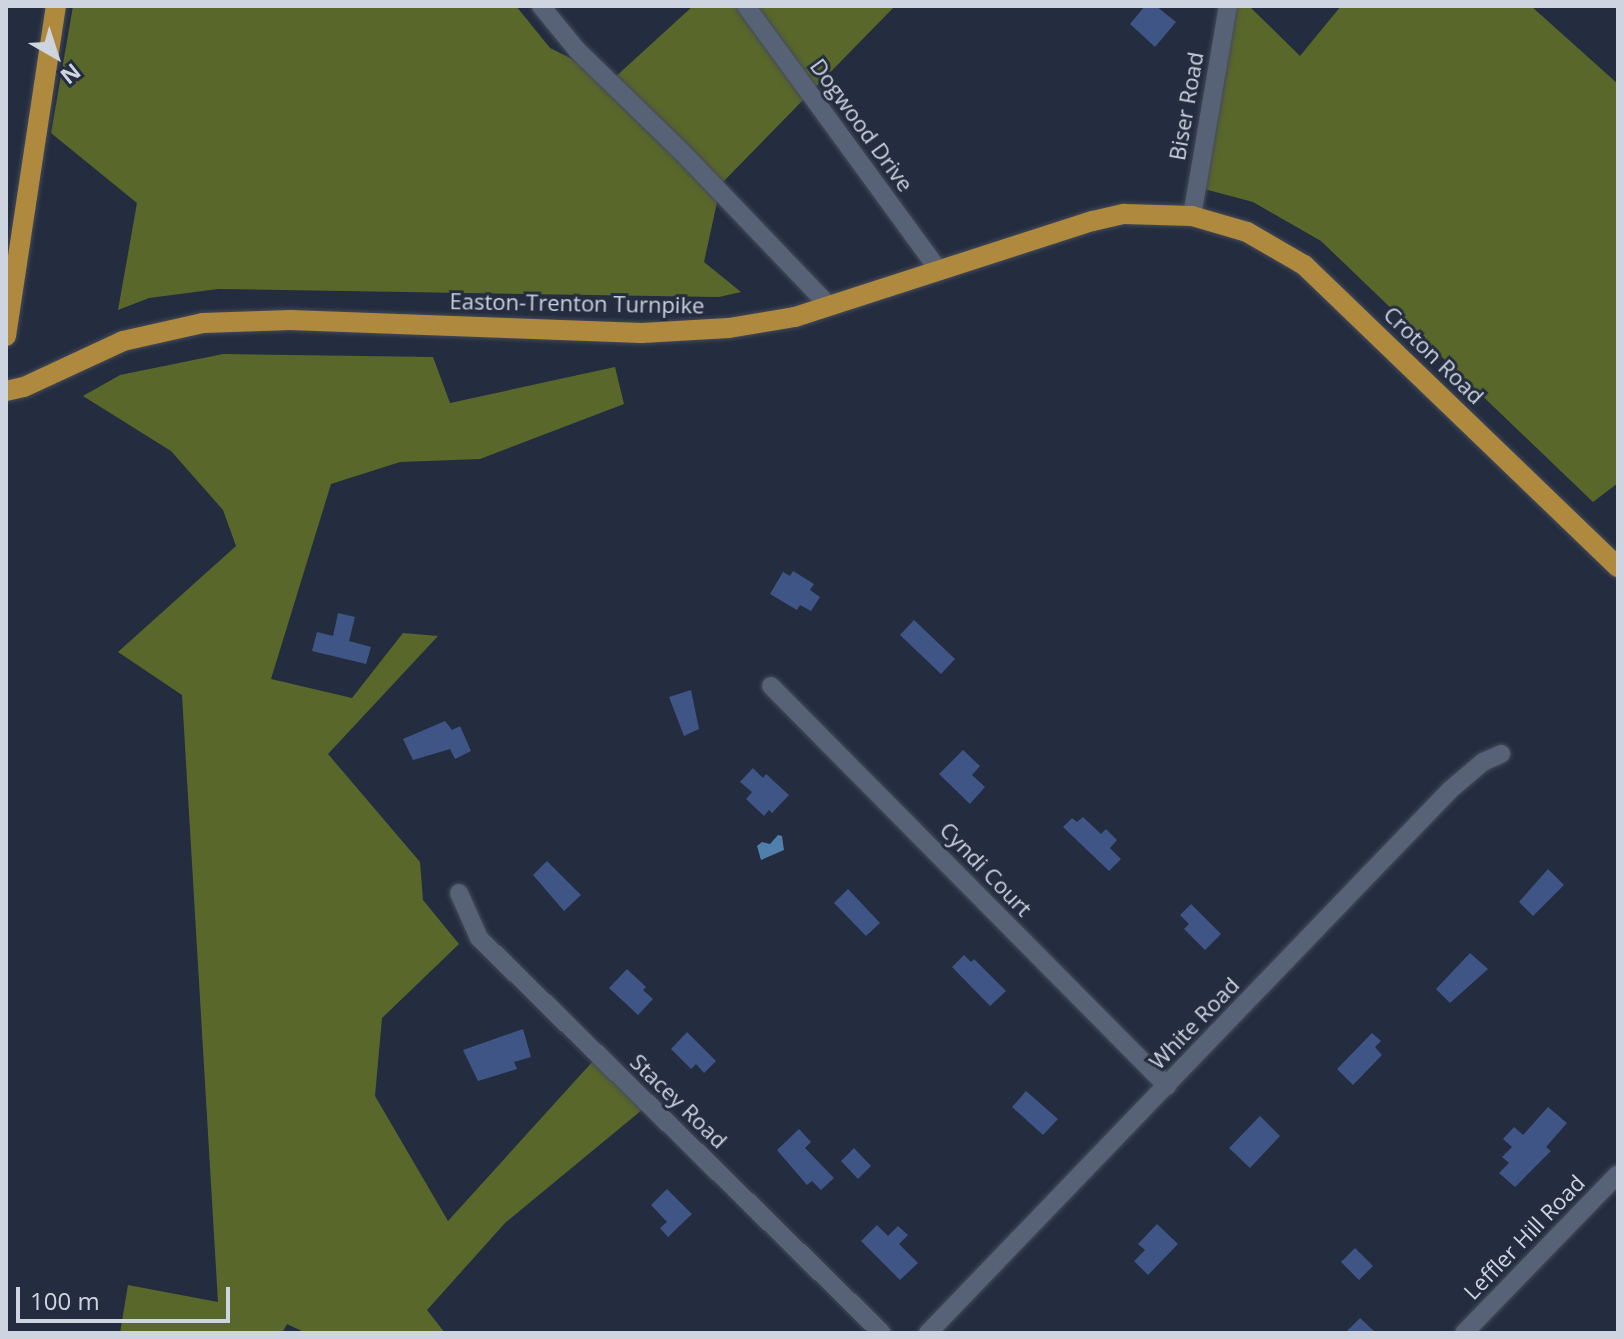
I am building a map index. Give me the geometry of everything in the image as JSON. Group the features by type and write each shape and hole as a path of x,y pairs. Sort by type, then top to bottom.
{"main road":[{"path":"6,336 56,6"},
{"name":"Easton-Trenton Turnpike","path":"6,391 24,387 123,341 203,323 290,320 672,333 764,323 829,306 1058,231 1124,214 1192,216"},
{"name":"Croton Road","path":"1192,216 1247,232 1276,246 1326,284 1618,567"}],"street":[{"path":"541,6 577,50 682,152 829,306"},
{"name":"Dogwood Drive","path":"746,6 939,271"},
{"name":"Biser Road","path":"1192,216 1228,6"},
{"name":"Cyndi Court","path":"771,686 1167,1086"},
{"name":"White Road","path":"928,1333 1465,775 1501,754"},
{"name":"Stacey Road","path":"459,893 479,938 882,1333"},
{"name":"Leffler Hill Road","path":"1464,1333 1618,1174"}],"green space":[{"path":"73,6 516,6 550,48 613,79 693,6 895,6 721,184 704,262 741,292 719,297 218,289 149,298 118,310 137,203 51,133"},
{"path":"1226,6 1249,6 1300,56 1341,6 1531,6 1618,84 1618,483 1593,502 1321,241 1253,202 1193,186"},
{"path":"223,354 433,357 450,403 615,367 624,404 480,459 400,462 331,484 271,679 352,698 403,633 438,636 328,754 420,862 423,900 459,944 382,1018 375,1096 448,1221 604,1049 654,1100 505,1223 427,1310 445,1333 306,1333 287,1324 282,1333 120,1333 128,1285 218,1302 182,695 118,652 236,546 223,510 171,451 83,396 120,375"}],"water":[{"path":"778,835 782,836 784,850 761,860 757,846 762,842 770,844"}],"building":[{"path":"1145,6 1156,6 1176,22 1155,47 1130,24"},
{"path":"793,571 814,584 810,590 820,597 811,611 800,605 797,610 770,594 783,572 790,576"},
{"path":"338,613 355,617 349,641 371,647 366,664 312,651 317,632 333,636"},
{"path":"914,620 955,659 941,674 900,635"},
{"path":"691,690 699,729 684,736 669,697"},
{"path":"445,721 452,730 460,726 471,751 455,759 450,749 413,760 403,739"},
{"path":"963,750 980,766 972,775 985,787 970,804 939,774"},
{"path":"753,768 763,778 766,774 789,795 772,813 769,810 764,816 746,799 752,792 740,782"},
{"path":"1083,817 1101,834 1106,829 1117,840 1110,848 1121,859 1109,871 1063,827 1072,818 1077,822"},
{"path":"547,861 581,895 564,911 533,875"},
{"path":"1548,869 1564,885 1533,916 1519,902"},
{"path":"848,889 880,923 866,936 834,903"},
{"path":"1191,904 1221,934 1205,950 1184,929 1189,924 1180,915"},
{"path":"1470,953 1488,969 1450,1003 1436,989"},
{"path":"964,955 971,962 974,959 1006,991 990,1006 952,967"},
{"path":"627,969 646,987 643,990 653,999 638,1015 609,988"},
{"path":"523,1029 531,1057 514,1062 517,1069 478,1081 463,1050"},
{"path":"687,1032 716,1061 704,1073 696,1064 691,1069 671,1049"},
{"path":"1372,1033 1381,1041 1375,1047 1382,1055 1353,1085 1337,1069"},
{"path":"1026,1091 1058,1119 1043,1135 1012,1107"},
{"path":"1548,1107 1567,1123 1546,1147 1551,1151 1515,1187 1499,1173 1509,1163 1502,1157 1512,1147 1503,1139 1514,1127 1523,1135"},
{"path":"1260,1116 1280,1136 1250,1168 1229,1148"},
{"path":"799,1129 811,1142 805,1148 834,1178 821,1190 812,1181 807,1185 777,1150"},
{"path":"854,1148 871,1166 858,1179 841,1161"},
{"path":"667,1189 692,1214 668,1237 660,1228 667,1222 651,1205"},
{"path":"1157,1224 1178,1244 1148,1275 1134,1261 1145,1250 1138,1244"},
{"path":"877,1225 888,1236 898,1226 908,1235 899,1244 918,1263 900,1280 861,1241"},
{"path":"1355,1248 1373,1266 1359,1280 1341,1262"},
{"path":"1360,1318 1376,1333 1345,1333"}]}
